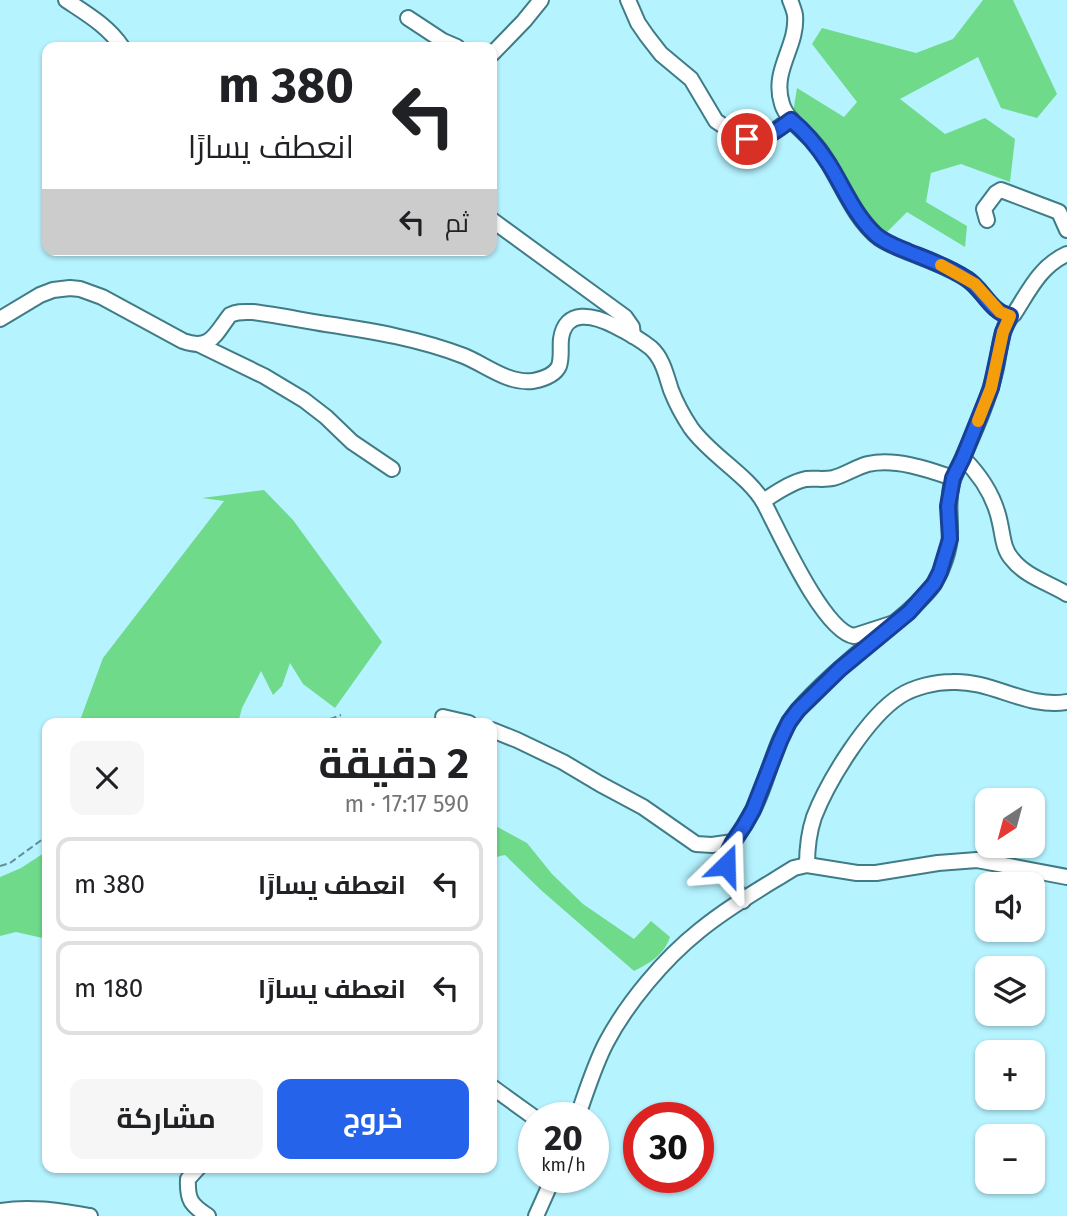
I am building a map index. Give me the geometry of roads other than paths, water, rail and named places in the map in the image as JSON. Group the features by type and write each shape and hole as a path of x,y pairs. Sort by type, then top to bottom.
{"street":[{"path":"66,0 104,26 119,42"},
{"path":"497,49 541,0"},
{"path":"628,0 647,36 662,54 691,79 716,121 740,137 755,140 764,138 791,120"},
{"path":"790,0 795,15 794,26 778,81 784,111 819,149 863,221 874,233 892,245 966,278 975,284 1000,312 1010,316"},
{"path":"408,18 445,42"},
{"path":"987,220 984,209 1001,190 1059,212 1067,230"},
{"path":"497,224 625,317 632,327 633,336"},
{"path":"743,901 728,874 728,852 753,810 789,722 840,669 909,612 934,584 950,539 948,506 953,478 991,388 1003,332 1010,316 1014,314 1036,278 1048,266 1067,254"},
{"path":"0,319 40,295 61,289 80,289 102,297 183,341 200,345 264,376 304,400 352,442 392,469"},
{"path":"200,345 213,338 230,315 253,312 389,334 457,354 517,381 533,381 555,372 559,365 562,332 573,318 590,317 612,325 633,336 656,354 685,419 695,433 747,482 763,501 808,587 841,631 854,636 894,623"},
{"path":"963,458 985,484 1000,522 1007,552 1013,561 1022,569 1067,594"},
{"path":"763,501 797,481 838,477 871,464 886,463 926,469 953,478"},
{"path":"807,865 813,820 824,795 861,735 873,720 902,695 925,686 971,682 1034,702 1067,702"},
{"path":"443,716 450,718"},
{"path":"497,732 564,762 600,785 643,807 696,844 733,842"},
{"path":"583,1102 616,1025 668,960 715,919 794,868 807,865 876,873 977,860 1067,877"},
{"path":"497,1091 518,1106"},
{"path":"194,1173 188,1179 187,1195 195,1207 208,1216"},
{"path":"536,1216 546,1193"},
{"path":"0,1211 38,1208 90,1216"}]}
